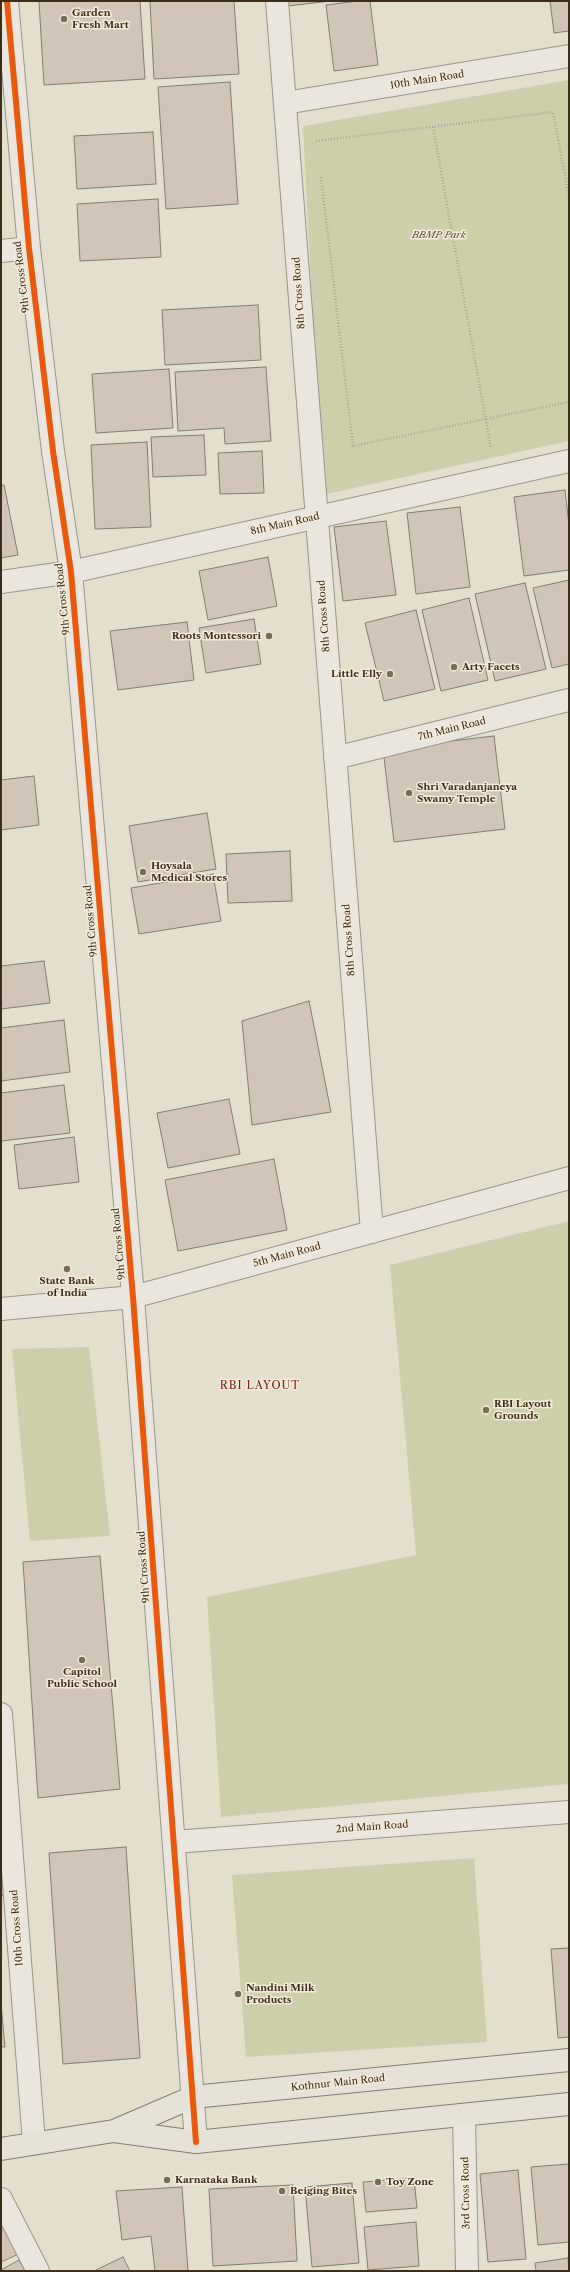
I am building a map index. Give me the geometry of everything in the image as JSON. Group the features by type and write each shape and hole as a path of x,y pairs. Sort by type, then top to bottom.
{"main road":[{"name":"Kothnur Main Road","path":"1,2149 114,2131 193,2097 569,2060"},
{"name":"Kothnur Main Road","path":"114,2131 196,2142 569,2104"}],"street":[{"name":"9th Cross Road","path":"7,1 10,115 29,248 53,451 71,572 133,1297 196,2142"},
{"name":"8th Cross Road","path":"277,1 372,1232"},
{"name":"10th Main Road","path":"285,103 569,56"},
{"path":"1,251 29,248"},
{"name":"8th Main Road","path":"1,582 71,572 569,461"},
{"name":"7th Main Road","path":"335,758 569,700"},
{"name":"5th Main Road","path":"1,1309 133,1297 569,1178"},
{"name":"10th Cross Road","path":"1,1714 5,1817 34,2143"},
{"name":"2nd Main Road","path":"174,1842 569,1812"},
{"name":"3rd Cross Road","path":"464,2115 467,2271"},
{"path":"1,2199 38,2271"}],"path":[{"path":"317,148 316,140 553,112 569,198"},
{"path":"433,127 496,477"},
{"path":"320,172 353,446 569,402"}],"green space":[{"name":"BBMP Park","path":"569,80 569,441 322,495 303,126"},
{"name":"RBI Layout Grounds","path":"569,1221 569,1784 221,1817 207,1597 416,1555 390,1265"},
{"path":"89,1347 110,1536 30,1541 12,1349"},
{"path":"474,1858 487,2042 246,2057 232,1875"}],"building":[{"path":"39,1 140,1 145,79 44,85"},
{"path":"150,1 234,1 239,74 154,79"},
{"path":"288,1 331,1 288,6"},
{"path":"370,1 378,65 334,71 326,5"},
{"path":"550,1 569,1 569,31 554,33"},
{"path":"230,82 238,204 166,209 158,87"},
{"path":"153,132 156,184 77,189 74,136"},
{"path":"158,199 161,257 80,261 77,204"},
{"path":"258,305 261,360 165,365 162,310"},
{"path":"266,367 271,441 225,444 224,428 178,431 175,372"},
{"path":"169,369 173,428 96,433 92,374"},
{"path":"204,435 206,475 153,477 151,437"},
{"path":"147,442 151,527 95,529 91,445"},
{"path":"262,451 264,493 220,494 218,453"},
{"path":"1,485 4,485 18,555 1,558"},
{"path":"565,490 569,525 569,570 524,576 514,497"},
{"path":"460,507 470,587 416,594 407,513"},
{"path":"386,521 396,595 343,601 334,527"},
{"path":"268,557 277,606 208,620 199,571"},
{"path":"569,580 569,664 552,668 533,588"},
{"path":"525,583 546,669 495,681 475,594"},
{"path":"469,598 488,680 441,691 422,610"},
{"path":"416,610 435,689 384,701 365,623"},
{"path":"254,619 261,664 206,673 199,628"},
{"path":"187,622 194,680 118,690 110,631"},
{"path":"494,736 505,829 394,842 383,749"},
{"path":"34,776 39,825 1,830 1,780"},
{"path":"207,813 216,869 138,882 129,826"},
{"path":"290,851 292,901 228,903 226,854"},
{"path":"213,874 221,921 139,934 131,888"},
{"path":"44,961 50,1003 1,1009 1,966"},
{"path":"309,1001 331,1112 252,1125 242,1021"},
{"path":"64,1020 70,1072 1,1081 1,1028"},
{"path":"64,1085 70,1133 1,1141 1,1093"},
{"path":"229,1099 240,1154 168,1168 157,1113"},
{"path":"74,1137 79,1182 19,1189 14,1145"},
{"path":"274,1159 287,1230 178,1251 165,1180"},
{"path":"100,1556 120,1789 38,1798 23,1562"},
{"path":"126,1847 140,2058 63,2064 49,1853"},
{"path":"1,1866 4,1895 1,1896"},
{"path":"569,1948 569,2037 558,2038 551,1949"},
{"path":"1,2003 5,2047 1,2047"},
{"path":"569,2164 569,2242 538,2245 531,2167"},
{"path":"518,2170 526,2259 488,2262 480,2174"},
{"path":"414,2178 417,2208 366,2212 363,2182"},
{"path":"352,2183 359,2263 312,2267 305,2187"},
{"path":"293,2185 297,2261 213,2266 209,2189"},
{"path":"182,2187 188,2271 155,2271 151,2236 122,2240 116,2191"},
{"path":"1,2205 23,2252 1,2262"},
{"path":"416,2222 419,2266 368,2270 364,2227"},
{"path":"123,2257 130,2271 94,2271"},
{"path":"568,2258 569,2271 536,2271 535,2263"},
{"path":"19,2260 25,2271 1,2271 1,2270"}],"cycle path":[{"path":"7,1 29,248 53,451 71,572 133,1297 196,2142"}],"place":[{"name":"Garden Fresh Mart","path":"64,19"},
{"name":"Roots Montessori","path":"269,636"},
{"name":"Arty Facets","path":"454,667"},
{"name":"Little Elly","path":"390,674"},
{"name":"Shri Varadanjaneya Swamy Temple","path":"409,793"},
{"name":"Hoysala Medical Stores","path":"143,872"},
{"name":"State Bank of India","path":"67,1269"},
{"name":"RBI Layout Grounds","path":"486,1410"},
{"name":"Capitol Public School","path":"82,1660"},
{"name":"Nandini Milk Products","path":"238,1994"},
{"name":"Karnataka Bank","path":"167,2180"},
{"name":"Toy Zone","path":"378,2182"},
{"name":"Beiging Bites","path":"282,2191"}],"district":[{"name":"RBI LAYOUT","path":"260,1386"}]}
